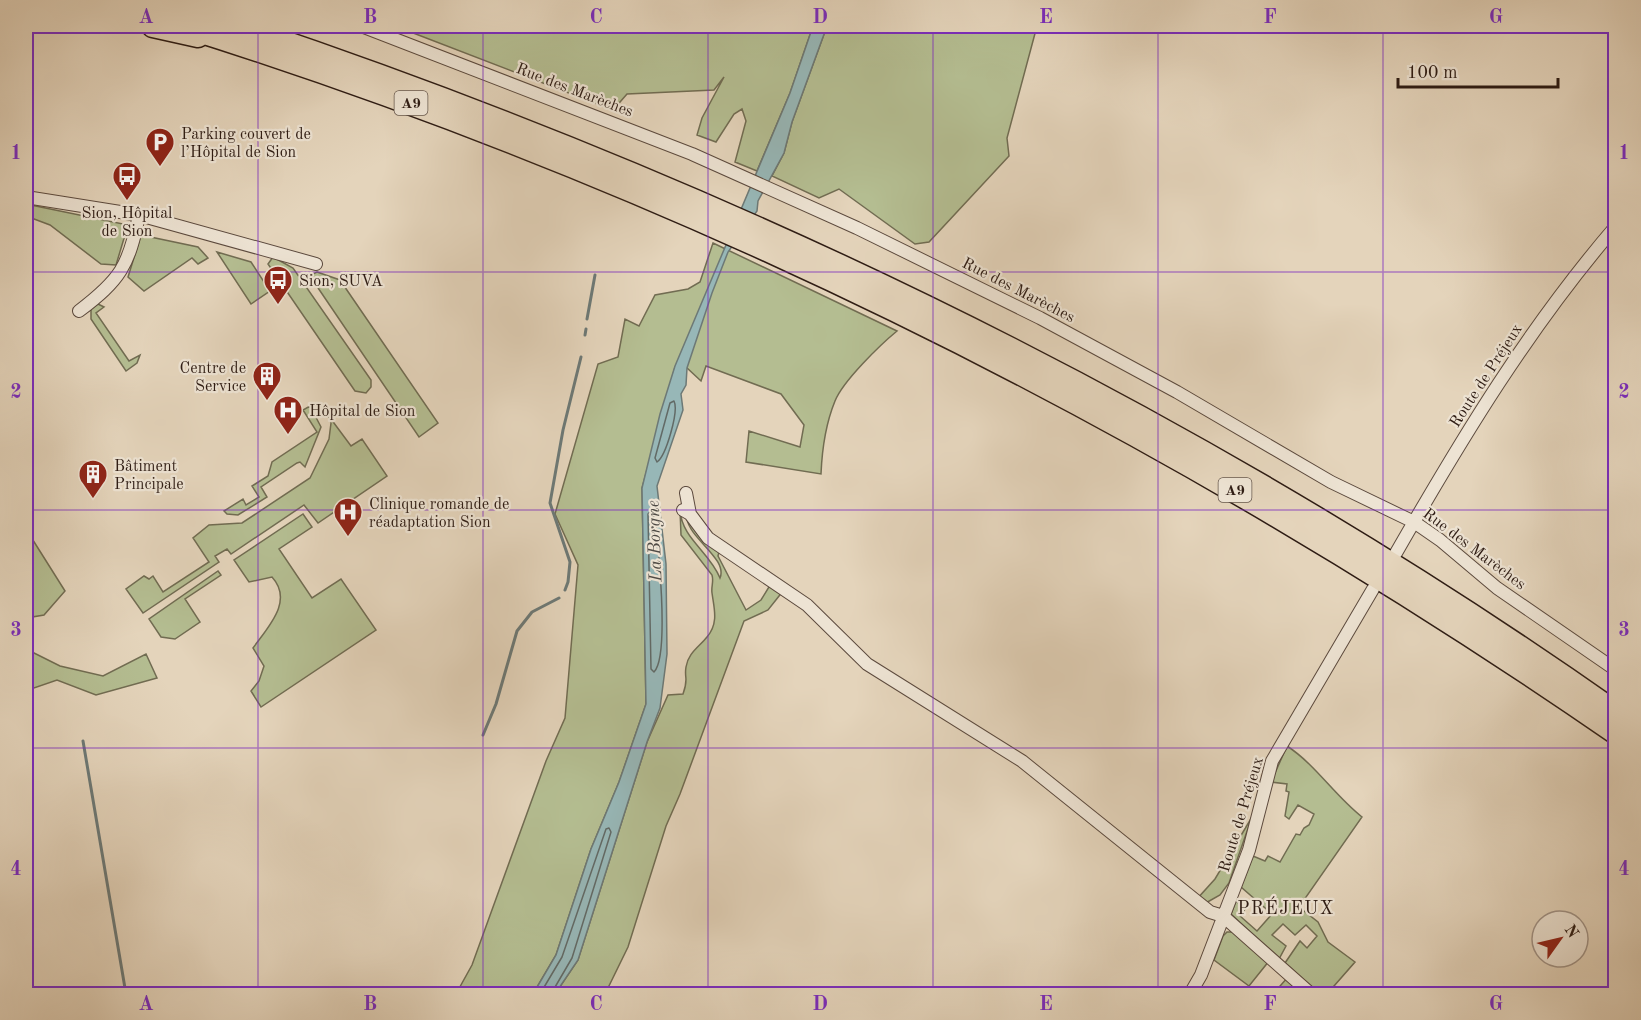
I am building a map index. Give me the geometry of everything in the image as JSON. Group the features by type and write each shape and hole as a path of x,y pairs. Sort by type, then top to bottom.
{"highway":[{"path":"153,26 265,52"},
{"name":"A9","path":"183,26 265,52 638,184"},
{"name":"A9","path":"237,26 453,101 1041,364 1253,481 1435,592 1616,713"},
{"name":"A9","path":"838,273 1239,492 1435,612 1616,733"}],"street":[{"name":"Rue des Marèches","path":"361,26 692,154 857,228 1049,323 1331,482 1414,522 1497,588 1616,670"},
{"path":"26,197 139,215 316,264"},
{"path":"79,311 109,288 119,275 130,252 139,215"},
{"name":"Route de Préjeux","path":"1396,553 1487,399 1563,288 1616,226"},
{"path":"686,493 686,512 708,538 799,598 867,663 1022,761 1210,912 1223,916 1311,994"},
{"name":"Route de Préjeux","path":"1190,994 1201,975 1249,850 1272,761 1374,589"}],"green space":[{"path":"395,26 813,26 790,93 757,171 735,162 746,121 742,109 734,114 716,142 697,135 702,118 724,77 714,90 627,94 613,110"},
{"path":"827,26 1037,26 1007,138 1009,156 929,242 915,244 839,189 819,198 772,176 784,153 792,122"},
{"path":"26,204 128,225 116,265 101,264 50,225 26,216"},
{"path":"141,235 198,247 208,258 198,264 192,258 144,291 128,277"},
{"path":"713,243 897,331 863,364 839,393 827,427 821,474 746,462 749,431 800,447 804,425 781,394 706,366 701,381 687,368 675,367 642,488 646,704 619,782 591,849 556,955 533,994 456,994 472,965 546,761 565,718 578,565 555,514 598,364 618,357 625,319 639,326 655,295 688,289 700,282"},
{"path":"217,252 251,262 270,291 251,304"},
{"path":"273,257 293,268 371,380 371,387 366,393 355,391 268,264"},
{"path":"317,272 340,280 438,423 419,437 312,279 313,274"},
{"path":"98,304 104,307 96,313 129,361 140,355 137,363 126,371 91,319 91,309"},
{"path":"310,406 321,427 305,467 300,462 297,463 261,487 267,497 238,515 227,514 224,511 243,499 246,505 259,497 252,486 268,476 272,462 317,432 303,410"},
{"path":"328,415 351,446 362,439 387,476 318,523 304,505 231,554 227,549 215,556 219,562 143,613 126,589 144,576 149,579 153,576 163,592 209,562 193,538 209,525 242,523 310,478 329,439 331,423"},
{"path":"680,510 686,529 720,578 719,564 695,534 687,519 720,548 718,556 746,610 761,600 772,582 783,591 768,610 744,621 666,826 628,947 605,994 555,994 578,960 647,742 668,695 683,694 689,658 711,632 713,626 715,615 712,575 681,535"},
{"path":"303,514 312,527 279,549 312,598 341,579 376,630 261,707 251,691 259,681 264,666 253,648 276,614 280,604 280,595 278,586 272,577 249,582 234,560"},
{"path":"31,537 65,591 44,615 26,618 26,541"},
{"path":"218,571 221,575 185,599 200,622 175,639 161,637 149,619"},
{"path":"26,649 60,666 103,676 146,654 157,678 96,695 57,680 34,688 26,683"},
{"path":"1287,746 1307,762 1362,817 1299,907 1318,922 1328,942 1355,962 1327,994 1319,994 1285,963 1300,941 1307,948 1317,936 1306,925 1295,935 1283,924 1272,935 1286,946 1279,959 1231,914 1236,901 1245,909 1240,916 1257,931 1272,914 1241,887 1253,856 1265,861 1268,856 1280,862 1296,834 1300,835 1309,825 1314,814 1298,805 1289,819 1285,816 1289,792 1286,791 1287,784 1271,782"},
{"path":"1252,817 1229,883 1220,895 1204,904 1197,899 1215,879"},
{"path":"1227,932 1236,932 1269,961 1249,986 1214,960 1223,936"},
{"path":"1288,977 1307,994 1273,994"}],"water":[{"name":"La Borgne","path":"813,26 827,26 792,122 784,153 758,201 757,211 728,252 712,293 687,368 686,385 681,394 683,410 657,486 666,564 667,654 660,708 647,742 578,960 555,994 533,994 556,955 591,849 619,782 646,704 642,488 660,414 675,366 790,93"}],"waterway":[{"path":"587,319 595,275"},
{"path":"585,335 586,329"},
{"path":"565,590 570,562 550,503 563,430 581,357"},
{"path":"483,735 496,704 517,631 532,612 559,598"},
{"path":"83,741 126,994"}],"place":[{"name":"Parking couvert de l’Hôpital de Sion","path":"160,168"},
{"name":"Sion, Hôpital de Sion","path":"127,202"},
{"name":"Sion, SUVA","path":"278,306"},
{"name":"Centre de Service","path":"267,402"},
{"name":"Hôpital de Sion","path":"288,436"},
{"name":"Bâtiment Principale","path":"93,500"},
{"name":"Clinique romande de réadaptation Sion","path":"348,538"}],"district":[{"name":"PRÉJEUX","path":"1286,908"}]}
